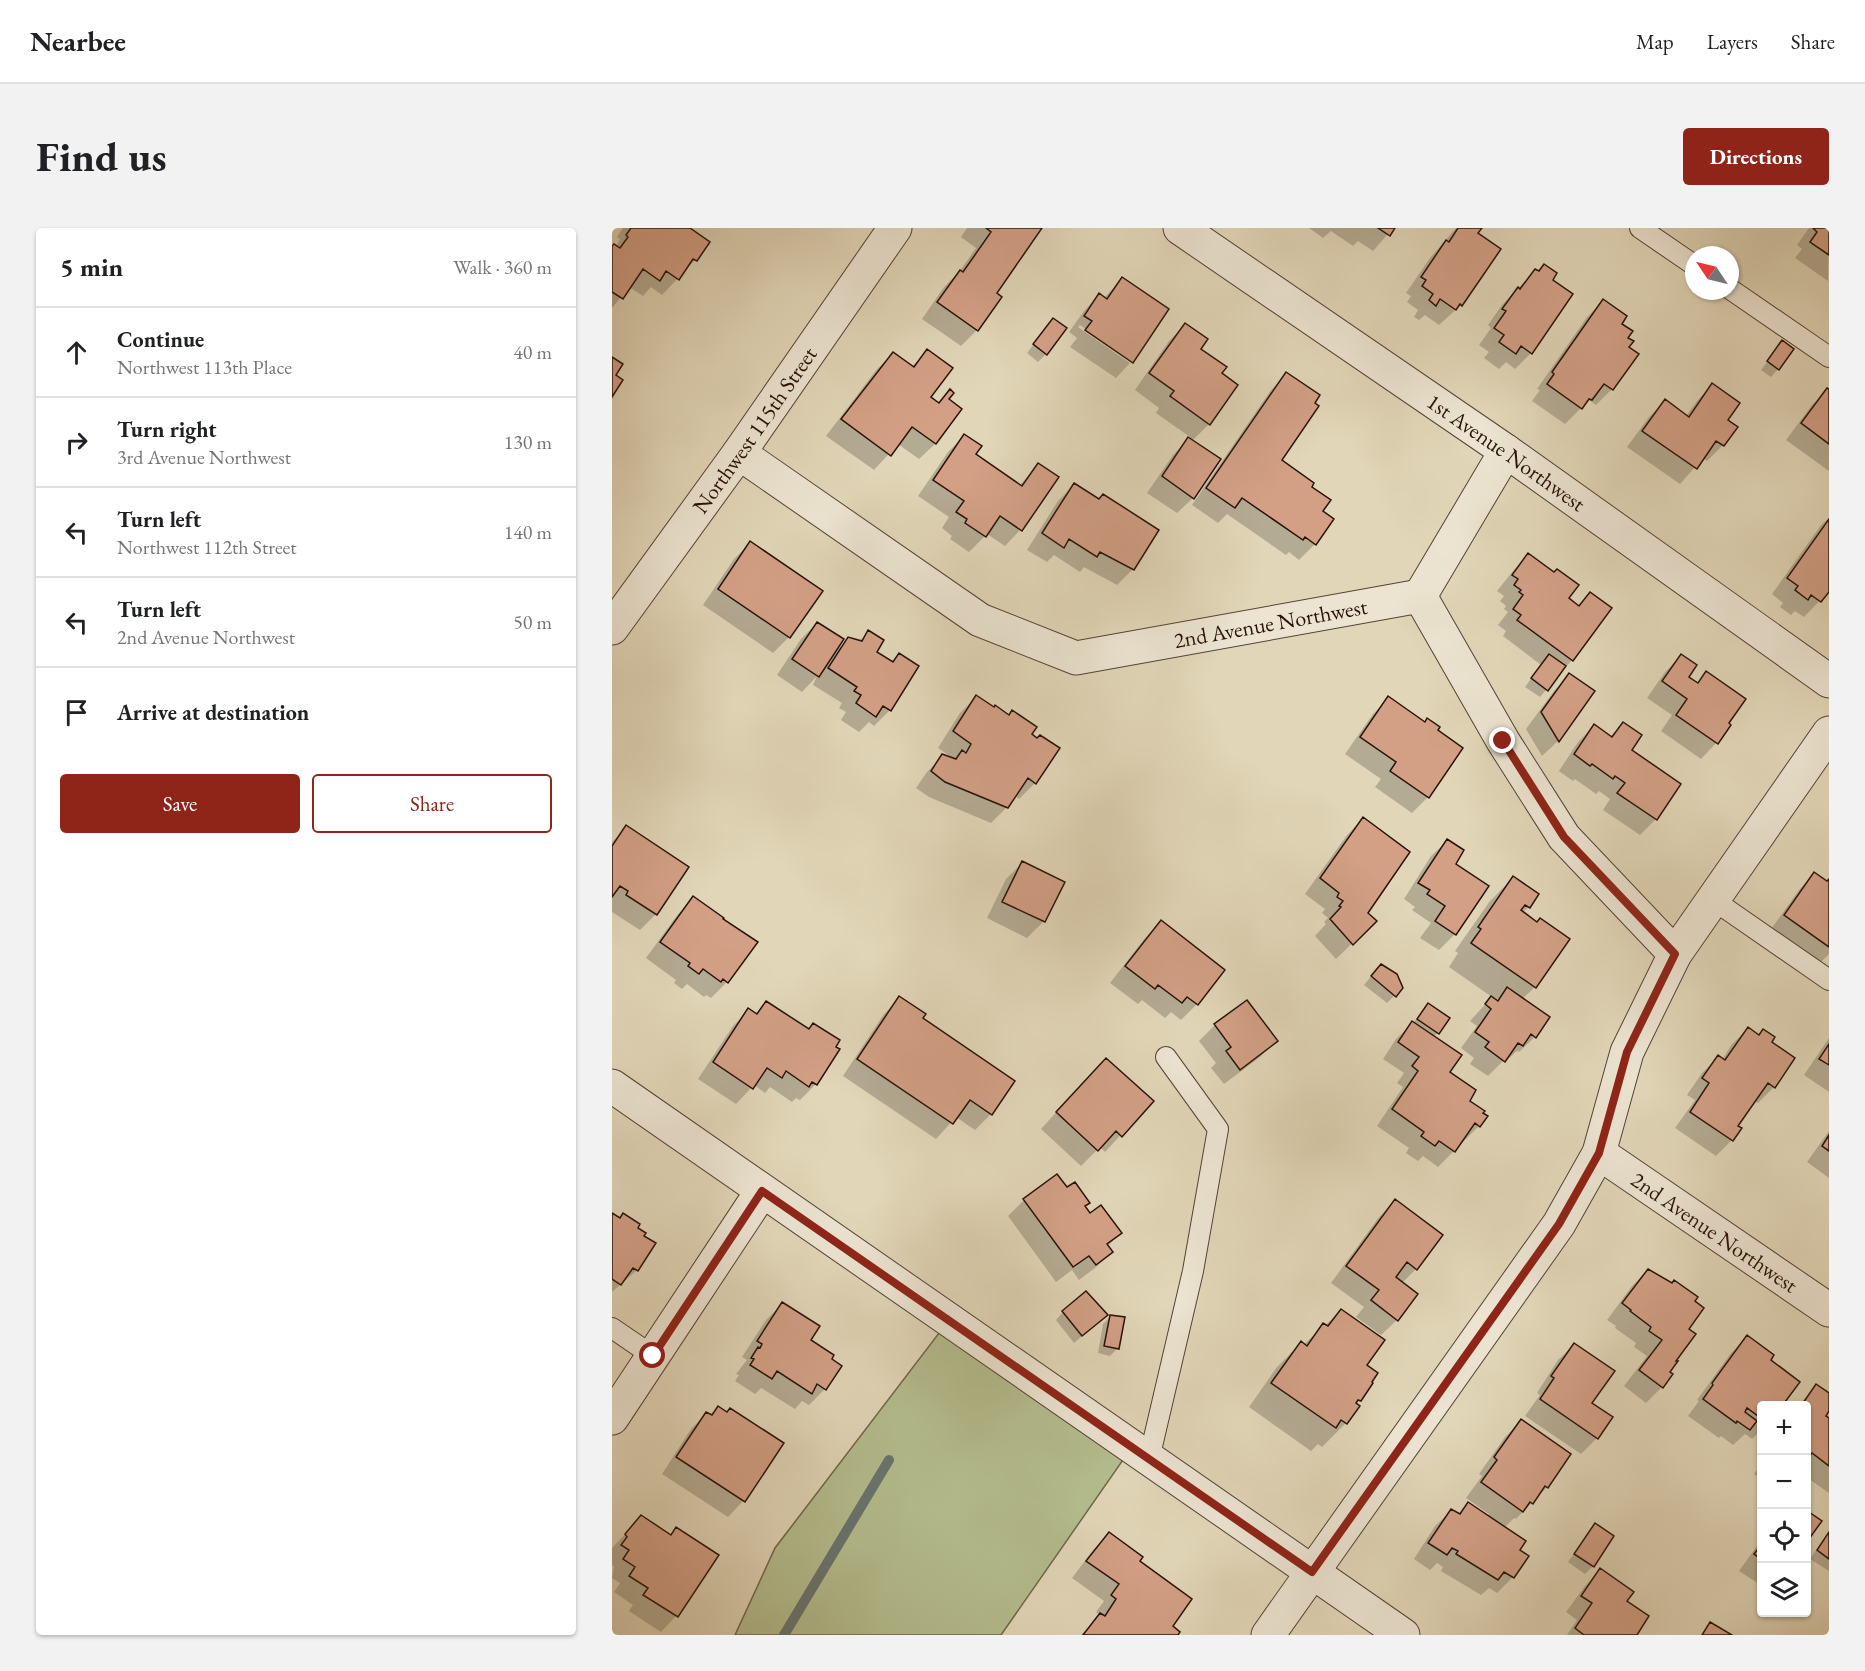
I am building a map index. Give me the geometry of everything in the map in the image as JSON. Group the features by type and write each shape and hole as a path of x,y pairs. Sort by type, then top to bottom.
{"street":[{"name":"Northwest 115th Street","path":"612,628 739,453 895,228"},
{"name":"1st Avenue Northwest","path":"1180,228 1506,451 1829,681"},
{"path":"1506,451 1420,596 1503,741 1564,837 1675,954"},
{"name":"2nd Avenue Northwest","path":"739,453 980,620 1076,658 1420,596"},
{"path":"1268,1635 1559,1224 1599,1153 1627,1052 1675,954 1829,733"},
{"path":"612,1086 1403,1635"},
{"name":"2nd Avenue Northwest","path":"1599,1153 1829,1310"},
{"path":"612,1418 762,1191"}],"lane":[{"path":"1640,228 1685,259"},
{"path":"1739,296 1829,357"},
{"path":"1712,899 1829,980"},
{"path":"1149,1459 1193,1271 1218,1129 1166,1057"},
{"path":"612,1328 653,1356"}],"green space":[{"path":"949,1320 1132,1447 1001,1635 735,1635 775,1548"}],"building":[{"path":"631,228 690,228 710,242 697,261 693,259 679,280 666,271 660,281 643,269 623,299 612,292 612,246 614,244 620,248"},
{"path":"986,228 1042,228 997,293 1002,297 978,331 937,302 960,270 963,272 991,232"},
{"path":"1378,228 1395,228 1390,236"},
{"path":"1458,228 1482,228 1478,233 1501,249 1462,306 1460,304 1456,310 1440,299 1436,306 1429,300 1433,294 1422,286 1426,280 1421,277 1446,240 1449,242"},
{"path":"1813,228 1829,228 1829,255 1810,242 1817,232"},
{"path":"1544,264 1557,273 1553,280 1573,294 1532,354 1521,346 1516,354 1499,342 1504,335 1494,328 1506,311 1502,309 1518,287 1520,289 1535,269 1539,271"},
{"path":"1122,277 1169,309 1133,363 1085,330 1092,321 1084,316 1099,293 1107,299"},
{"path":"1603,299 1627,316 1622,324 1633,331 1628,338 1634,341 1629,347 1639,354 1613,390 1604,384 1582,409 1547,384 1554,374 1552,372"},
{"path":"1053,318 1067,328 1047,355 1033,344"},
{"path":"1185,323 1208,339 1201,349 1227,367 1222,373 1238,385 1210,425 1170,396 1174,391 1149,373"},
{"path":"1782,340 1794,349 1779,370 1767,361"},
{"path":"927,349 953,368 931,397 939,403 950,389 954,393 949,399 962,409 936,444 912,427 891,456 841,419 893,352 914,367"},
{"path":"612,357 623,364 616,375 623,380 612,397"},
{"path":"1286,372 1320,395 1315,403 1319,406 1282,460 1314,483 1312,487 1331,500 1323,511 1334,519 1316,545 1305,537 1303,540 1242,498 1235,508 1206,488"},
{"path":"1712,383 1740,403 1728,420 1738,427 1724,446 1716,441 1697,469 1642,431 1665,399 1689,417"},
{"path":"1827,388 1829,389 1829,444 1801,423"},
{"path":"964,434 982,446 976,454 1022,486 1038,463 1059,477 1022,531 1000,516 986,537 965,523 967,519 956,512 964,501 933,480"},
{"path":"1188,437 1221,459 1194,499 1162,476"},
{"path":"1074,483 1099,499 1103,494 1159,530 1134,570 1100,552 1097,557 1069,539 1064,548 1042,533"},
{"path":"1829,519 1829,592 1821,602 1811,595 1808,600 1795,590 1798,586 1787,578"},
{"path":"750,541 823,591 790,638 718,589"},
{"path":"1528,553 1554,572 1557,569 1579,585 1569,598 1579,606 1590,592 1612,608 1573,661 1517,620 1521,615 1513,609 1523,595 1519,592 1521,590 1514,585 1518,579 1512,575"},
{"path":"817,622 844,639 819,677 792,659"},
{"path":"868,630 884,640 877,652 893,662 899,653 919,666 891,711 883,706 876,717 856,703 861,695 854,691 857,687 828,668 848,637 862,641"},
{"path":"1549,654 1566,666 1548,691 1531,678"},
{"path":"1681,654 1697,665 1689,677 1698,683 1706,671 1746,699 1718,744 1676,715 1687,699 1662,681"},
{"path":"1569,673 1595,691 1559,742 1541,712"},
{"path":"976,695 1009,715 1012,710 1037,727 1032,734 1037,738 1040,735 1060,748 1036,784 1028,778 1008,808 945,782 931,771 942,754 956,759 962,750 966,753 971,744 953,731"},
{"path":"1388,696 1425,722 1427,718 1440,727 1438,730 1463,748 1429,798 1390,771 1396,762 1360,737"},
{"path":"1623,722 1642,735 1632,750 1681,784 1657,820 1617,793 1625,783 1615,776 1613,779 1592,764 1590,766 1574,754 1594,724 1612,737"},
{"path":"1363,817 1410,852 1368,913 1377,921 1353,945 1330,919 1341,907 1339,906 1343,901 1337,897 1339,893 1320,878"},
{"path":"626,825 689,867 657,915 626,895 628,891 620,886 612,897 612,846"},
{"path":"1447,839 1464,850 1456,864 1489,886 1456,935 1435,921 1445,906 1427,894 1430,890 1418,883"},
{"path":"1022,861 1065,882 1045,922 1002,902"},
{"path":"1814,872 1827,881 1829,879 1829,947 1784,915"},
{"path":"1513,876 1539,894 1530,908 1525,905 1521,910 1537,922 1540,918 1570,939 1536,988 1471,943 1481,929 1478,927"},
{"path":"693,896 758,942 728,983 723,979 721,982 703,969 699,974 688,966 690,963 660,942"},
{"path":"1161,920 1225,970 1198,1005 1187,997 1182,1003 1158,985 1155,989 1125,966"},
{"path":"1381,964 1397,974 1403,988 1396,997 1371,976"},
{"path":"1507,987 1550,1017 1536,1038 1531,1034 1523,1046 1518,1043 1505,1062 1485,1047 1489,1042 1475,1032 1491,1009 1485,1004 1491,996 1498,1001"},
{"path":"899,996 926,1014 923,1018 1015,1081 992,1115 970,1100 953,1124 857,1059"},
{"path":"1247,1000 1278,1041 1240,1070 1226,1051 1231,1047 1214,1024"},
{"path":"766,1001 809,1029 813,1023 840,1040 836,1047 840,1049 817,1085 812,1082 809,1087 786,1071 782,1078 767,1068 753,1089 713,1062 748,1008 757,1014"},
{"path":"1428,1003 1450,1018 1439,1034 1417,1019"},
{"path":"1412,1021 1462,1055 1450,1072 1476,1090 1470,1101 1485,1111 1483,1113 1488,1116 1480,1127 1475,1123 1455,1152 1439,1141 1435,1146 1421,1136 1424,1132 1392,1109 1418,1071 1412,1066 1419,1057 1398,1042"},
{"path":"1748,1027 1759,1035 1763,1029 1775,1037 1772,1042 1795,1058 1775,1088 1768,1083 1738,1126 1742,1128 1733,1141 1690,1112 1709,1083 1702,1078 1718,1055 1725,1060"},
{"path":"1829,1044 1829,1065 1819,1059"},
{"path":"1106,1058 1154,1101 1122,1137 1116,1131 1098,1151 1056,1112"},
{"path":"1829,1135 1829,1151 1822,1146"},
{"path":"1057,1174 1067,1187 1075,1182 1090,1203 1085,1206 1090,1213 1101,1205 1122,1233 1107,1244 1113,1252 1096,1265 1089,1256 1073,1267 1023,1199"},
{"path":"1395,1199 1443,1235 1417,1270 1407,1262 1396,1277 1418,1294 1398,1321 1371,1300 1379,1290 1346,1266"},
{"path":"612,1213 620,1218 623,1213 640,1224 638,1228 646,1233 644,1236 656,1243 638,1271 633,1268 621,1285 612,1279"},
{"path":"1648,1269 1672,1283 1674,1280 1698,1297 1695,1301 1704,1308 1689,1329 1696,1334 1676,1361 1678,1361 1670,1372 1673,1374 1663,1388 1639,1370 1662,1340 1649,1331 1651,1327 1622,1303"},
{"path":"1086,1291 1108,1315 1082,1336 1062,1311"},
{"path":"782,1302 820,1326 811,1340 834,1355 832,1359 842,1366 826,1390 817,1384 812,1394 777,1371 772,1379 750,1365 754,1359 751,1358 762,1344 757,1341"},
{"path":"1341,1309 1385,1340 1367,1365 1378,1373 1373,1383 1361,1401 1358,1400 1356,1403 1360,1406 1347,1424 1341,1420 1336,1428 1271,1383 1301,1341 1307,1346 1323,1323 1328,1326"},
{"path":"1110,1315 1125,1317 1119,1349 1104,1346"},
{"path":"1747,1335 1774,1355 1771,1360 1800,1382 1786,1401 1757,1401 1757,1415 1747,1408 1745,1412 1757,1421 1750,1430 1737,1421 1736,1423 1703,1399 1713,1385 1712,1383"},
{"path":"1574,1343 1615,1371 1592,1403 1613,1417 1598,1439 1540,1399 1554,1378 1551,1376"},
{"path":"1816,1384 1829,1393 1829,1411 1826,1416 1829,1418 1829,1466 1811,1454 1811,1401 1804,1401"},
{"path":"718,1406 727,1412 730,1408 784,1443 745,1502 676,1457 706,1412 712,1415"},
{"path":"1521,1419 1571,1454 1548,1488 1545,1486 1533,1504 1530,1502 1523,1512 1481,1482 1497,1460 1494,1457"},
{"path":"1468,1502 1526,1541 1520,1550 1529,1556 1514,1578 1504,1572 1498,1580 1456,1554 1458,1551 1452,1548 1447,1555 1428,1543 1451,1509 1460,1514"},
{"path":"1811,1513 1822,1521 1811,1536"},
{"path":"641,1515 671,1535 676,1527 719,1555 678,1617 643,1595 648,1588 629,1576 635,1567 623,1559 629,1550 621,1545 627,1537 625,1534"},
{"path":"1595,1523 1614,1536 1594,1567 1574,1554"},
{"path":"1109,1532 1143,1557 1140,1561 1192,1599 1173,1626 1180,1632 1178,1635 1083,1635 1100,1613 1105,1616 1116,1599 1111,1595 1119,1584 1086,1561"},
{"path":"1829,1532 1829,1559 1817,1550"},
{"path":"1600,1568 1634,1592 1627,1601 1649,1616 1637,1635 1584,1635 1575,1628 1592,1603 1581,1596"},
{"path":"1710,1622 1732,1635 1702,1635"}],"waterway":[{"path":"784,1635 889,1460"}],"route":[{"path":"653,1356 762,1191 1312,1572 1559,1224 1599,1153 1627,1052 1675,954 1564,837 1503,741"}]}
